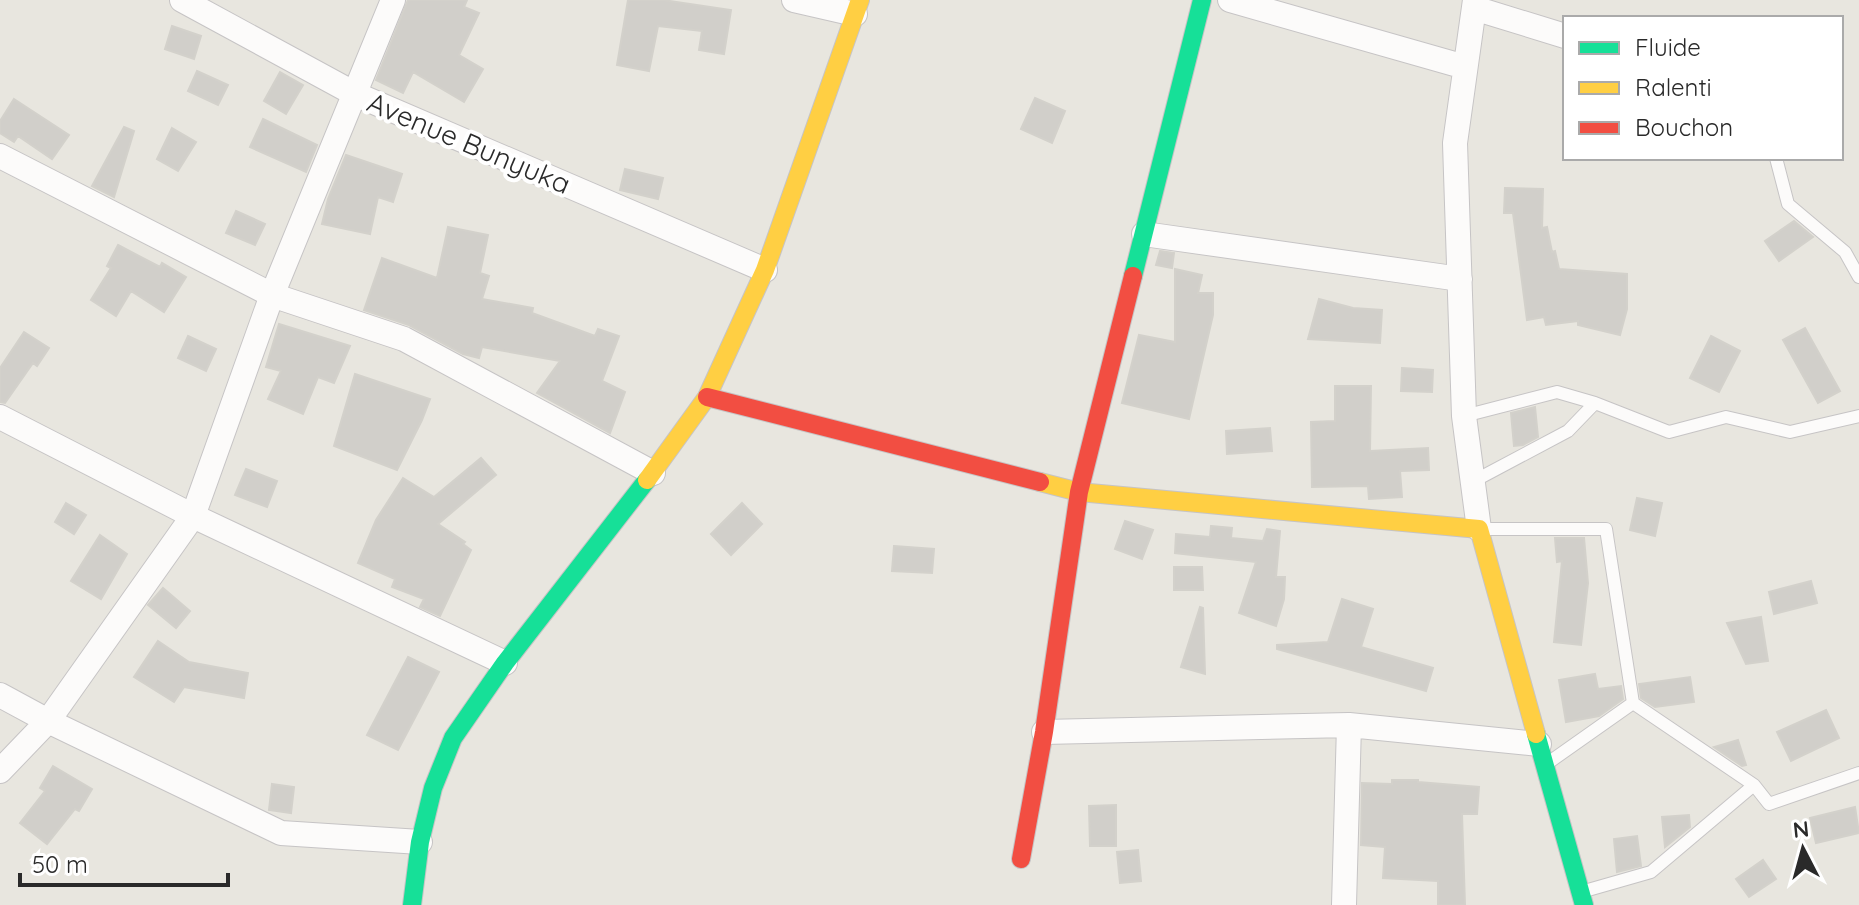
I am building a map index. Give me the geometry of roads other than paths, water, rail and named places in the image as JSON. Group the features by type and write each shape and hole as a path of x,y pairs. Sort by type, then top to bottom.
{"main road":[{"path":"1021,859 1044,732 1079,492 1202,0"},
{"path":"412,905 420,842 433,788 453,738 505,663 653,473 707,397 765,270 857,7"},
{"path":"707,397 1079,492 1479,529 1583,898"}],"street":[{"name":"Avenue Bunyuka","path":"182,0 355,94 765,270"},
{"path":"0,771 48,721 193,516 272,295 393,0"},
{"path":"794,0 857,7"},
{"path":"1230,0 1465,67"},
{"path":"1479,529 1464,416 1455,143 1475,4 1563,35"},
{"path":"0,156 272,295 404,339 653,473"},
{"path":"1144,234 1460,279"},
{"path":"0,417 193,516 505,663"},
{"path":"0,695 281,833 420,842"},
{"path":"1344,905 1349,725"},
{"path":"1044,732 1349,725 1542,755"}],"lane":[{"path":"1777,160 1788,204 1845,252 1859,277"},
{"path":"1464,416 1557,392 1595,403 1669,432 1726,417 1790,432 1859,416"},
{"path":"1472,482 1568,431 1595,403"},
{"path":"1479,529 1606,529 1633,703 1754,785 1769,804 1859,773"},
{"path":"1542,755 1633,703"},
{"path":"1583,898 1651,872 1754,785"}]}
